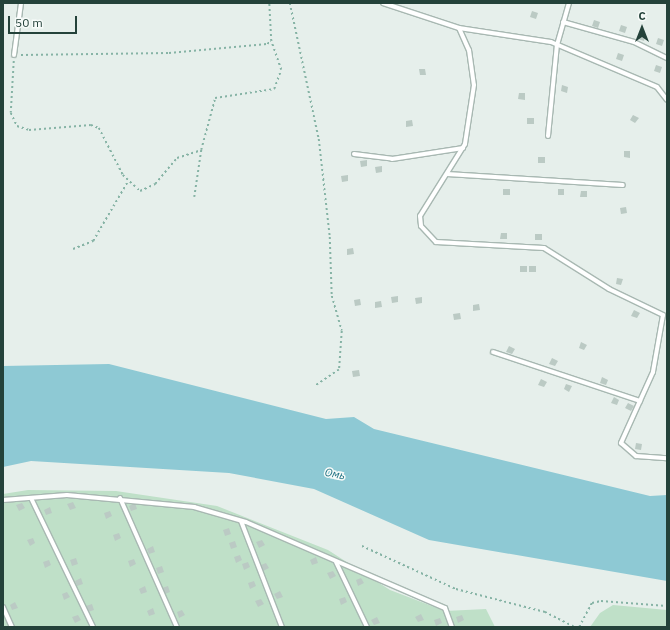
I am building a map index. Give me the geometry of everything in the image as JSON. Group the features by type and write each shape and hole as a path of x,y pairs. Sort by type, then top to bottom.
{"lane":[{"path":"14,55 21,3"},
{"path":"383,3 459,28 557,45 657,88 667,100"},
{"path":"548,136 557,45 568,3"},
{"path":"563,22 634,42 667,58"},
{"path":"459,28 467,38 474,85 463,148 420,216 421,226 429,238 436,242 544,248 608,289 665,315 652,372 621,443 636,456 667,458"},
{"path":"354,154 392,159 463,148"},
{"path":"447,174 623,185"},
{"path":"493,352 640,401"},
{"path":"3,500 67,495 120,498 194,507 241,521 445,608 452,627"},
{"path":"31,498 93,627"},
{"path":"120,498 177,627"},
{"path":"241,521 282,627"},
{"path":"336,561 367,627"},
{"path":"3,607 12,627"}],"path":[{"path":"194,198 201,150 215,98 274,89 281,70 271,41 269,3"},
{"path":"290,3 319,138 330,237 332,296 342,331 339,370 316,386"},
{"path":"201,150 177,158 146,191 134,189 128,181 99,128 91,125 29,130 17,126 11,113 14,55 169,53 267,44 271,41"},
{"path":"73,248 93,241 128,181"},
{"path":"362,546 456,589 545,612 574,627"},
{"path":"579,627 592,603 601,601 667,606"}],"green space":[{"path":"28,490 116,491 217,506 328,550 390,590 445,611 486,609 495,627 3,627 3,494"},
{"path":"613,605 667,610 667,627 590,627 600,613"}],"water":[{"name":"Омь","path":"109,364 326,419 354,417 374,429 650,496 667,495 667,581 429,540 314,489 229,473 31,461 3,467 3,366"}],"building":[{"path":"532,11 538,13 536,19 530,17"},
{"path":"594,20 600,22 598,28 592,26"},
{"path":"621,25 627,27 625,33 619,31"},
{"path":"640,33 646,35 644,41 638,39"},
{"path":"658,38 664,40 662,46 656,44"},
{"path":"618,53 624,55 622,61 616,59"},
{"path":"656,65 662,67 660,73 654,71"},
{"path":"419,69 425,69 426,75 420,75"},
{"path":"562,85 568,87 567,93 561,91"},
{"path":"519,93 525,93 525,100 518,99"},
{"path":"633,115 639,118 635,123 630,120"},
{"path":"527,118 534,118 534,124 527,124"},
{"path":"412,120 413,126 406,127 406,121"},
{"path":"624,151 630,151 630,158 624,157"},
{"path":"538,157 545,157 545,163 538,163"},
{"path":"367,160 367,166 361,167 360,161"},
{"path":"382,166 382,172 376,173 375,167"},
{"path":"348,175 348,181 342,182 341,176"},
{"path":"503,189 510,189 510,195 503,195"},
{"path":"558,189 564,189 564,195 558,195"},
{"path":"581,191 587,191 587,197 580,197"},
{"path":"626,207 627,213 621,214 620,208"},
{"path":"501,233 507,233 507,239 500,239"},
{"path":"535,234 542,234 542,240 535,240"},
{"path":"353,248 354,254 347,255 347,249"},
{"path":"520,266 527,266 527,272 520,272"},
{"path":"529,266 536,266 536,272 529,272"},
{"path":"617,278 623,279 621,285 616,284"},
{"path":"398,296 398,302 392,303 391,297"},
{"path":"422,297 422,303 416,304 415,298"},
{"path":"360,299 361,305 355,306 354,300"},
{"path":"381,301 382,307 375,308 375,302"},
{"path":"479,304 480,310 473,311 473,305"},
{"path":"634,310 640,313 637,318 631,316"},
{"path":"460,313 461,319 454,320 453,314"},
{"path":"581,342 587,345 584,350 579,348"},
{"path":"509,346 515,349 512,354 506,352"},
{"path":"552,358 558,361 555,366 549,364"},
{"path":"359,370 360,376 353,377 352,371"},
{"path":"602,377 608,380 606,385 600,383"},
{"path":"541,379 547,382 544,387 538,385"},
{"path":"566,384 572,386 569,392 564,389"},
{"path":"614,397 619,400 617,405 611,403"},
{"path":"628,403 634,406 631,411 625,408"},
{"path":"636,443 642,444 641,450 635,449"},
{"path":"73,502 76,508 70,510 67,504"},
{"path":"22,503 25,508 19,511 16,505"},
{"path":"135,503 137,509 131,511 129,506"},
{"path":"50,507 52,513 46,515 44,510"},
{"path":"110,511 112,516 106,519 104,513"},
{"path":"229,528 231,534 225,536 223,530"},
{"path":"119,533 121,538 115,541 113,535"},
{"path":"33,538 35,543 30,546 27,540"},
{"path":"262,540 265,545 259,548 256,542"},
{"path":"235,541 237,547 231,549 229,543"},
{"path":"153,546 155,552 149,554 147,549"},
{"path":"240,555 242,560 236,563 234,557"},
{"path":"316,557 318,563 312,565 310,560"},
{"path":"76,558 78,564 72,566 70,560"},
{"path":"134,559 136,564 130,567 128,561"},
{"path":"49,560 51,565 45,568 43,562"},
{"path":"248,562 250,567 244,570 242,564"},
{"path":"266,563 269,568 263,571 261,565"},
{"path":"162,566 164,572 158,574 156,568"},
{"path":"333,571 336,576 330,579 327,573"},
{"path":"81,578 83,584 77,586 75,581"},
{"path":"361,578 364,583 358,586 356,580"},
{"path":"254,581 256,586 250,589 248,583"},
{"path":"145,586 147,592 141,594 139,589"},
{"path":"168,586 170,592 165,594 162,588"},
{"path":"280,591 283,597 277,599 274,594"},
{"path":"67,592 70,597 64,600 62,594"},
{"path":"345,597 347,602 341,605 339,599"},
{"path":"261,599 264,604 258,607 255,601"},
{"path":"15,602 18,608 12,610 10,605"},
{"path":"92,604 94,610 88,612 86,606"},
{"path":"153,608 155,614 149,616 147,611"},
{"path":"182,610 185,615 179,618 177,612"},
{"path":"421,614 424,620 418,622 415,617"},
{"path":"78,615 81,620 75,623 72,617"},
{"path":"462,615 464,620 458,623 456,617"},
{"path":"377,617 380,623 374,625 371,620"},
{"path":"440,618 442,623 436,626 434,620"}]}
